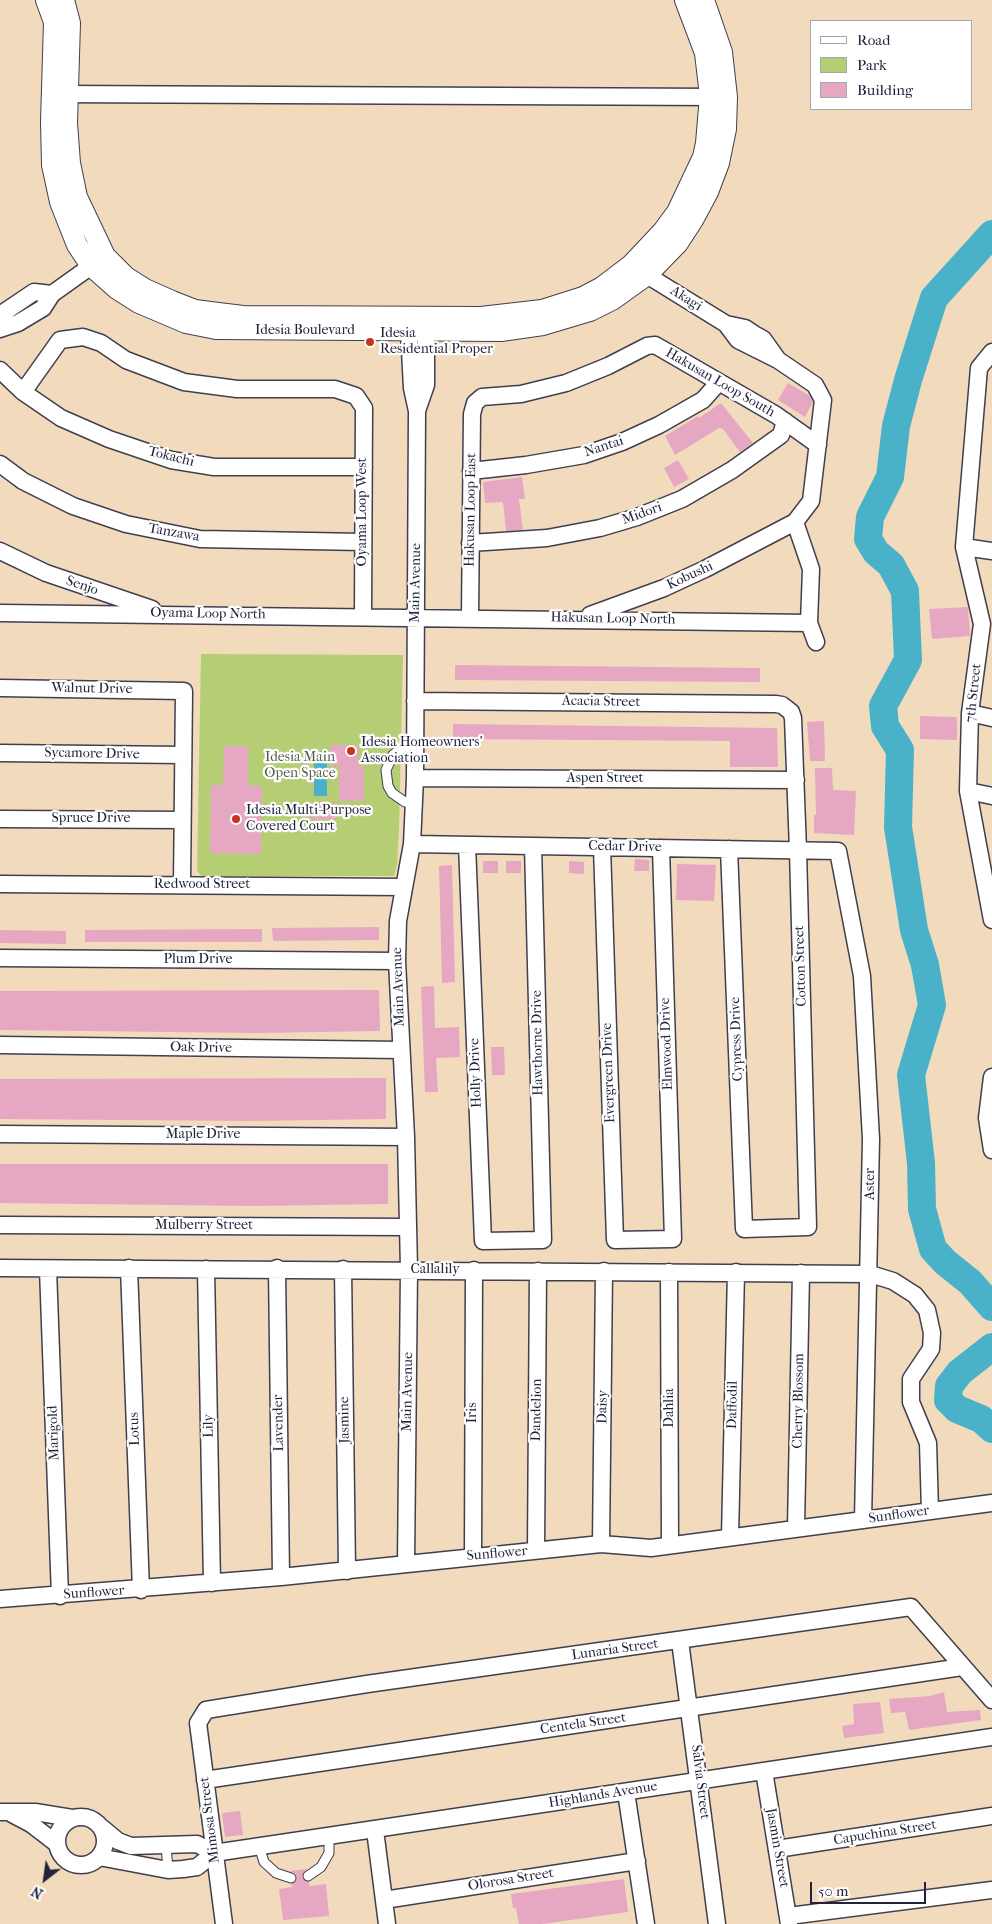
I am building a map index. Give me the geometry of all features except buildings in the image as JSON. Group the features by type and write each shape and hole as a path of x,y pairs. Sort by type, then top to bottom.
{"street":[{"name":"Idesia Boulevard","path":"46,0 54,22 60,94 67,123 70,163 77,197 98,261 145,289 195,310 243,316 501,331 543,325 590,310 612,300 639,270 678,243 708,192 723,147 718,96 722,52 704,0"},
{"name":"Idesia Boulevard","path":"60,94 70,23 64,0"},
{"name":"Idesia Boulevard","path":"686,0 718,96"},
{"path":"60,94 718,96"},
{"path":"0,329 18,323 43,308 52,294 98,261"},
{"name":"Akagi","path":"639,270 726,324 738,340 778,360 815,385 823,400 818,445"},
{"path":"0,314 34,292 52,294"},
{"name":"Main Avenue","path":"406,1564 409,1270 406,1137 397,961 398,921 412,844 415,778 418,411 412,388 418,326"},
{"name":"Oyama Loop West","path":"23,392 60,340 83,337 101,343 126,360 184,382 237,389 335,389 356,396 364,408 363,616"},
{"name":"Hakusan Loop South","path":"475,403 482,397 521,394 566,383 647,346 655,346 785,421 818,445"},
{"name":"7th Street","path":"992,352 979,368 964,547 987,625 970,713 968,791 987,873 992,920"},
{"name":"Tokachi","path":"0,370 23,392 61,418 109,439 171,460 214,467 364,467"},
{"name":"Nantai","path":"471,471 526,466 574,457 622,442 659,425 703,400 720,382"},
{"name":"Hakusan Loop East","path":"470,617 472,414 475,403"},
{"name":"Midori","path":"470,543 546,538 600,528 637,517 682,499 732,470 781,435 785,421"},
{"path":"816,642 810,623 811,569 795,522 811,501 818,445"},
{"name":"Tanzawa","path":"0,464 23,481 73,506 126,524 200,539 363,542"},
{"name":"Kobushi","path":"580,618 664,588 795,522"},
{"path":"964,547 992,550"},
{"name":"Senjo","path":"0,551 46,573 166,614"},
{"name":"Oyama Loop North","path":"0,613 416,617"},
{"name":"Hakusan Loop North","path":"416,617 810,623"},
{"name":"Walnut Drive","path":"0,688 184,691 183,755"},
{"name":"Acacia Street","path":"415,701 776,704 787,708"},
{"name":"Cotton Street","path":"787,708 793,718 796,780 808,1227"},
{"path":"970,713 992,718"},
{"name":"Sycamore Drive","path":"0,753 183,755"},
{"path":"182,885 183,755"},
{"name":"Aspen Street","path":"415,778 796,780"},
{"path":"968,791 992,796"},
{"name":"Spruce Drive","path":"0,819 182,820"},
{"name":"Cedar Drive","path":"412,844 838,850"},
{"name":"Holly Drive","path":"467,845 483,1241 543,1240"},
{"name":"Hawthorne Drive","path":"533,846 543,1240"},
{"name":"Evergreen Drive","path":"602,847 614,1240 673,1240"},
{"name":"Elmwood Drive","path":"661,848 673,1240"},
{"name":"Cypress Drive","path":"729,849 744,1229 808,1227"},
{"name":"Aster","path":"838,850 862,976 871,1139 870,1274 863,1520"},
{"name":"Redwood Street","path":"0,884 403,887"},
{"name":"Plum Drive","path":"0,958 397,961"},
{"name":"Oak Drive","path":"0,1045 401,1050"},
{"path":"992,1078 987,1118 992,1150"},
{"name":"Maple Drive","path":"0,1134 406,1137"},
{"name":"Mulberry Street","path":"0,1225 408,1227"},
{"name":"Callalily","path":"0,1268 277,1268 870,1274 893,1281 915,1295 927,1310 932,1333 931,1349 912,1379 911,1402 928,1443 930,1511"},
{"name":"Lotus","path":"128,1268 141,1590"},
{"name":"Lavender","path":"277,1268 282,1577"},
{"name":"Marigold","path":"48,1269 60,1596"},
{"name":"Lily","path":"206,1269 212,1583"},
{"name":"Jasmine","path":"343,1269 348,1570"},
{"name":"Iris","path":"473,1556 474,1270"},
{"name":"Dandelion","path":"536,1550 538,1270"},
{"name":"Daisy","path":"601,1544 604,1271"},
{"name":"Dahlia","path":"669,1272 670,1545"},
{"name":"Daffodil","path":"730,1537 736,1272"},
{"name":"Cherry Blossom","path":"796,1528 801,1273"},
{"name":"Sunflower","path":"0,1599 141,1590 601,1544 651,1548 992,1502"},
{"name":"Lunaria Street","path":"201,1716 206,1710 367,1684 911,1607 992,1700"},
{"name":"Salvia Street","path":"680,1640 700,1781 717,1924"},
{"name":"Centela Street","path":"205,1780 962,1667"},
{"name":"Mimosa Street","path":"201,1716 198,1723 224,1924"},
{"name":"Highlands Avenue","path":"99,1857 168,1870 197,1867 214,1853 992,1737"},
{"name":"Jasmin Street","path":"764,1771 789,1920"},
{"path":"626,1792 646,1924"},
{"path":"3,1812 36,1812 72,1818 88,1817 118,1841 131,1846 197,1844 214,1853"},
{"path":"3,1812 31,1824 57,1844 64,1858 78,1865 93,1862 99,1857 106,1842 101,1827"},
{"name":"Capuchina Street","path":"777,1849 992,1816"},
{"path":"57,1844 60,1828 72,1818"},
{"path":"375,1830 387,1924"},
{"name":"Olorosa Street","path":"384,1900 637,1861"},
{"path":"789,1920 992,1890"}],"lane":[{"path":"414,804 405,802 392,793 388,786 386,770 393,755 407,746 415,745"},
{"path":"308,1876 321,1867 329,1853 329,1836"},
{"path":"166,1845 168,1870"},
{"path":"259,1846 264,1862 276,1873 291,1878"}],"green space":[{"name":"Idesia Main Open Space","path":"201,654 403,655 399,830 397,865 394,876 203,876 199,874 197,870"}],"water":[{"path":"321,751 327,751 327,796 314,796 314,757"}],"waterway":[{"path":"992,234 934,298 908,380 896,426 890,477 870,517 868,539 876,552 891,565 905,591 908,660 883,706 885,726 900,750 898,827 914,930 925,965 932,1005 911,1075 921,1163 922,1209 933,1249 945,1262 970,1282 992,1307"},
{"path":"992,1347 960,1372 949,1386 948,1400 957,1409 981,1419 992,1429"}],"place":[{"name":"Idesia Residential Proper","path":"370,342"},
{"name":"Idesia Homeowners' Association","path":"351,751"},
{"name":"Idesia Multi-Purpose Covered Court","path":"236,819"}]}
